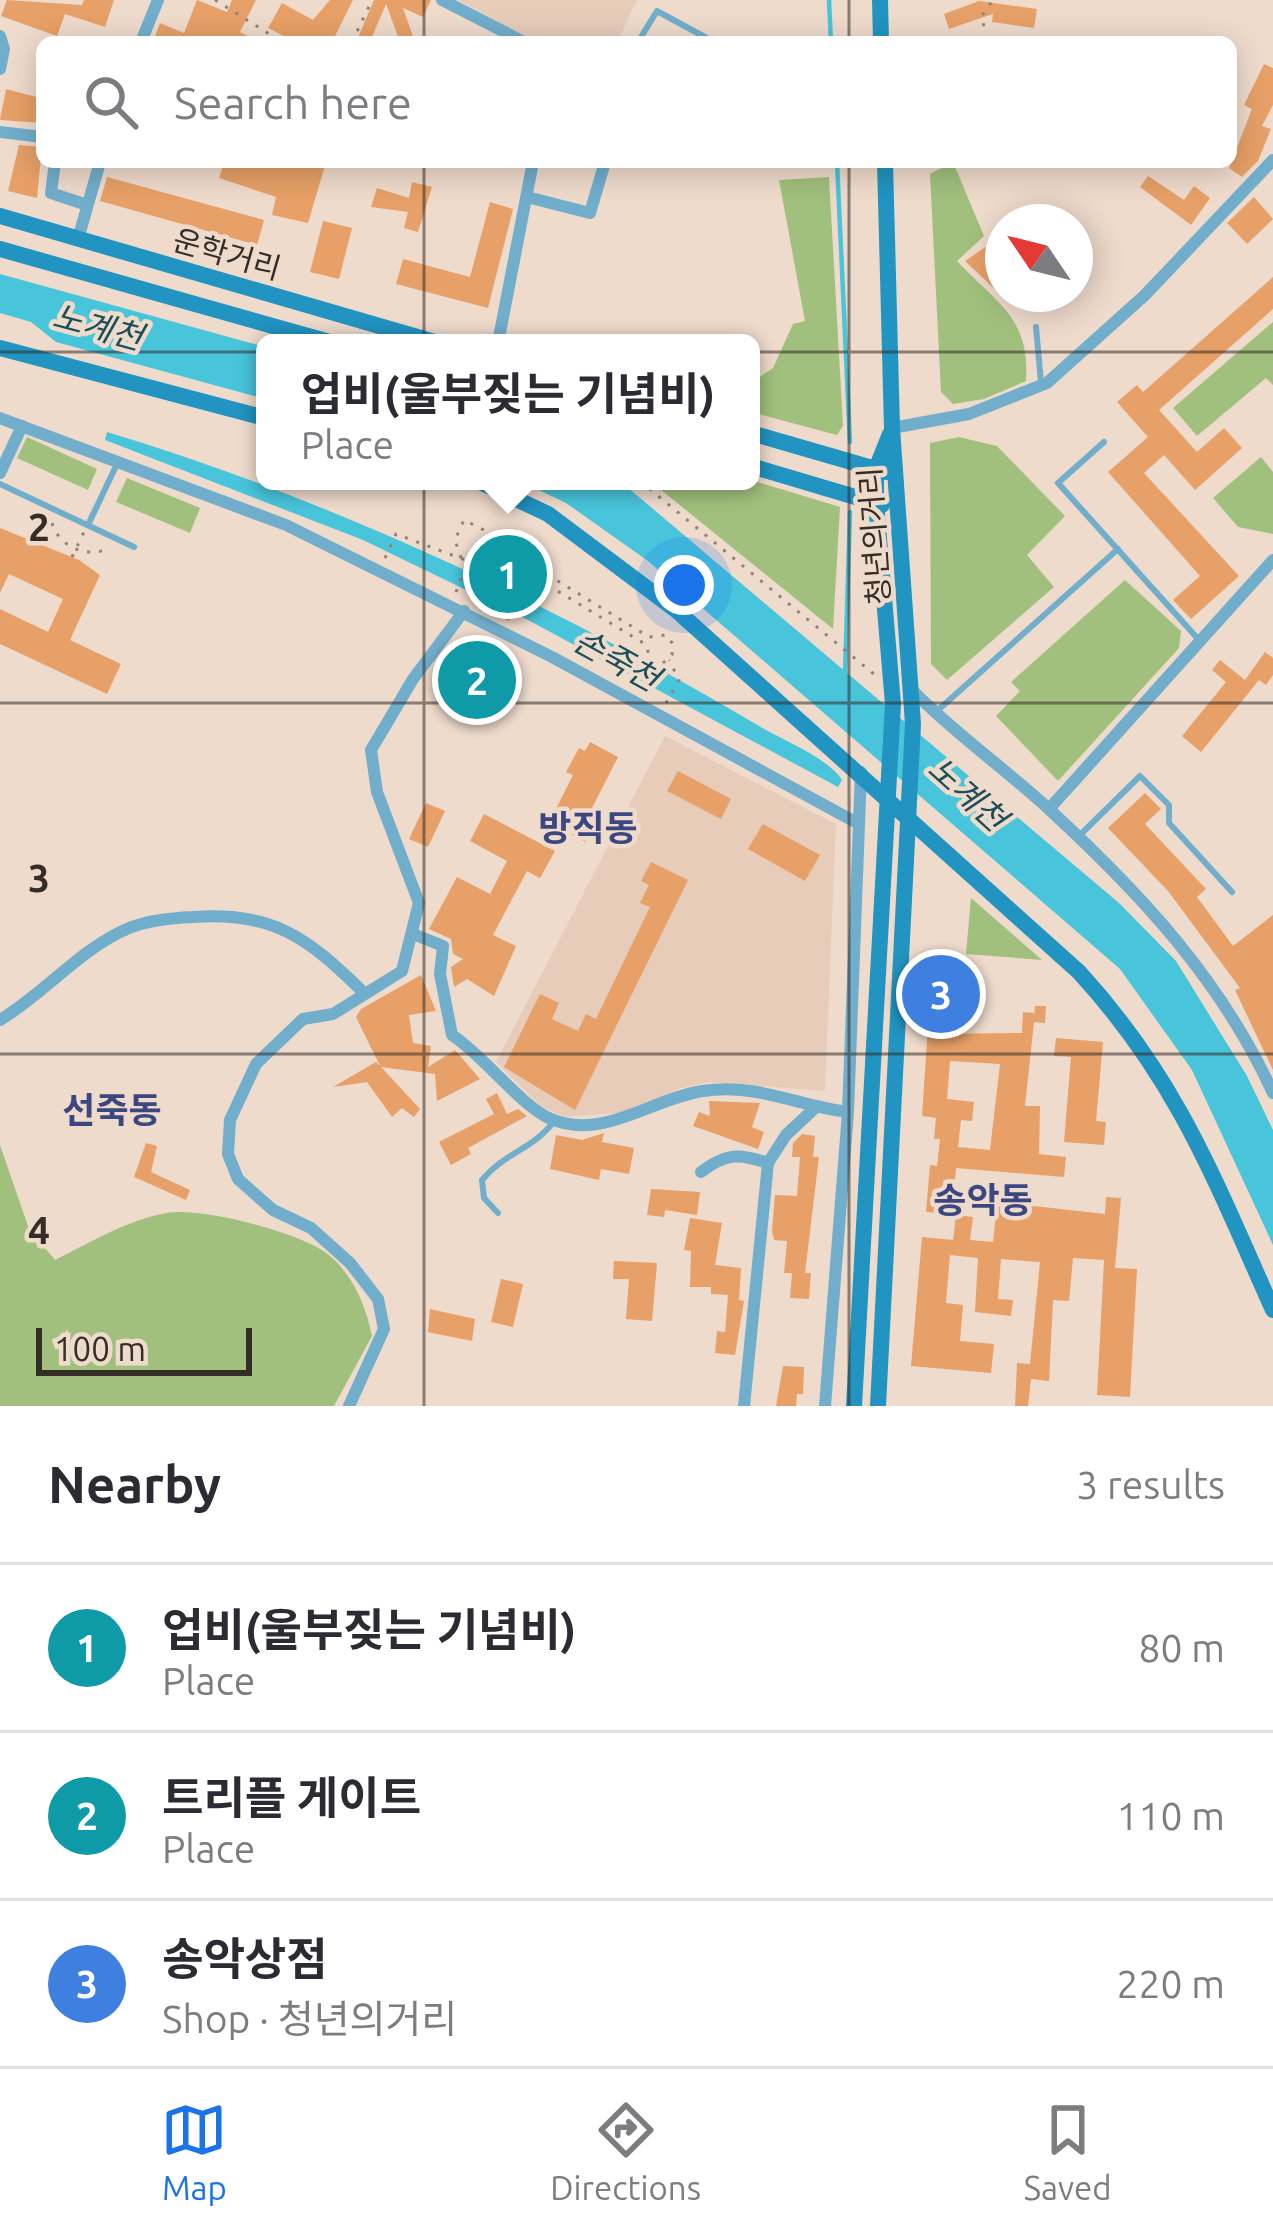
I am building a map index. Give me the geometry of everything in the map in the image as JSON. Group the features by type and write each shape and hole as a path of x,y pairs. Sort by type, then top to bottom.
{"main road":[{"path":"880,0 881,36"},
{"path":"885,168 892,428"},
{"name":"운학거리","path":"0,216 408,334"},
{"name":"운학거리","path":"0,249 301,334"},
{"path":"0,348 256,416"},
{"name":"청년의거리","path":"854,1406 893,697 876,469 892,428"},
{"name":"청년의거리","path":"878,1406 913,724 892,428"},
{"path":"760,436 898,476"},
{"path":"760,469 898,511"},
{"path":"497,490 548,514 601,551 861,772 1079,973 1154,1062 1204,1149 1273,1310"}],"street":[{"path":"143,36 158,0"},
{"path":"442,0 512,36"},
{"path":"0,36 4,49 0,69"},
{"path":"0,131 36,136"},
{"path":"892,428 969,414 1043,385 1162,278 1273,160"},
{"path":"54,168 51,194 87,205"},
{"path":"78,239 98,168"},
{"path":"500,334 532,168"},
{"path":"526,197 590,213 603,168"},
{"path":"0,418 286,525 464,611 859,824"},
{"path":"0,473 22,426"},
{"path":"1049,809 1273,560"},
{"path":"350,1406 384,1329 378,1299 350,1263 311,1228 273,1210 238,1179 228,1154 230,1120 256,1064 303,1019 333,1014 402,970 419,903 377,792 371,750 412,680 464,611"},
{"path":"912,690 1049,809 1213,983 1269,1076 1273,1093"},
{"path":"825,1406 848,1112 861,772"},
{"path":"0,1020 128,928 163,919 226,914 258,919 324,954 363,992"},
{"path":"413,934 443,946 440,974 452,1034 485,1057 537,1111 554,1121 626,1118 684,1094 711,1089 785,1094 848,1112"},
{"path":"744,1406 768,1163 786,1135 817,1106"},
{"path":"701,1172 723,1156 742,1154 768,1163"}],"lane":[{"path":"642,36 657,11 703,36"},
{"path":"1036,327 1043,385"},
{"path":"1104,442 1058,483 1199,641"},
{"path":"88,525 118,462"},
{"path":"0,484 134,547"},
{"path":"934,713 1118,549"},
{"path":"1078,838 1140,776 1169,805 1169,823 1232,892"},
{"path":"498,1214 484,1198 482,1180 499,1159 541,1141 554,1121"}],"path":[{"path":"215,0 272,36"},
{"path":"355,36 372,0"},
{"path":"984,26 981,17 993,0"},
{"path":"651,490 851,656 893,697"},
{"path":"53,509 56,536 75,550 99,553 119,540"},
{"path":"386,555 396,534 461,558 490,566 502,559 511,543 464,520 455,540 461,558"},
{"path":"72,556 82,536"},
{"path":"502,559 519,566 525,580 510,614"},
{"path":"458,589 468,560"},
{"path":"519,566 529,560 649,637 670,639 674,650 668,660"},
{"path":"536,578 540,570"},
{"path":"525,580 536,578 644,644 652,662 668,660"},
{"path":"602,618 607,612"},
{"path":"644,644 649,637"},
{"path":"668,660 679,680 669,698"}],"shaded area":[{"path":"458,0 637,0 620,36 526,36"},
{"path":"665,736 836,824 825,1091 710,1082 681,1088 628,1112 563,1117 541,1106 496,1062"}],"green space":[{"path":"956,168 984,236 957,261 985,288 985,312 1006,312 1017,327 1026,359 1026,381 984,399 953,404 941,392 930,174"},
{"path":"829,177 843,426 837,435 760,414 760,377 773,368 793,324 805,321 779,180"},
{"path":"1273,322 1273,385 1266,378 1197,436 1173,408"},
{"path":"27,437 97,469 88,490 17,458"},
{"path":"959,437 997,446 1065,516 1027,555 1054,587 947,680 931,664 930,443"},
{"path":"1261,457 1273,472 1273,534 1238,527 1213,498"},
{"path":"127,478 200,508 190,533 116,502"},
{"path":"760,483 840,507 833,629 661,490 760,490"},
{"path":"1125,580 1181,631 1179,648 1058,781 996,716 1020,691 1011,682"},
{"path":"971,898 1042,960 966,954"},
{"path":"0,1145 29,1229 55,1260 137,1221 183,1212 275,1230 329,1255 358,1292 372,1336 334,1406 0,1406"}],"water":[{"name":"노계천","path":"0,274 256,345 256,397 56,342 31,322 0,313"},
{"name":"손죽천","path":"107,432 191,459 256,482 256,490 277,490 442,560 683,682 816,757 842,780 838,787 528,620 363,540 105,440"},
{"name":"노계천","path":"539,490 631,490 1119,903 1176,961 1247,1076 1273,1130 1273,1245 1192,1070 1120,969 648,561 566,503"}],"building":[{"path":"7,0 82,5 84,0 114,0 105,27 65,14 57,36 1,16"},
{"path":"197,0 227,12 232,0 256,0 240,32 248,36 155,36 160,23 184,33"},
{"path":"330,0 353,0 335,36 283,36 268,28 282,3 313,20"},
{"path":"374,0 431,0 423,17 403,8 413,36 398,36 386,4 373,36 359,36"},
{"path":"979,1 1037,9 1034,28 992,22 993,14 949,29 944,14"},
{"path":"1264,64 1273,68 1273,105 1262,126 1271,129 1258,161 1242,177 1229,168 1237,168 1237,147 1252,109 1244,105"},
{"path":"6,89 36,97 36,123 0,120"},
{"path":"19,145 36,146 37,198 8,191"},
{"path":"222,168 324,168 308,223 272,215 276,197 219,178"},
{"path":"1148,176 1184,200 1194,186 1210,198 1191,225 1140,187"},
{"path":"107,177 264,220 257,245 100,201"},
{"path":"412,182 432,187 418,232 404,228 408,212 371,207 377,188 409,198"},
{"path":"1254,197 1273,219 1247,244 1227,223"},
{"path":"490,202 513,209 488,308 396,284 403,259 470,277"},
{"path":"323,221 352,228 339,279 310,272"},
{"path":"985,247 985,280 965,261"},
{"path":"1273,277 1273,309 1159,410 1197,452 1224,428 1242,448 1195,490 1164,455 1144,473 1239,576 1191,619 1173,600 1200,576 1108,472 1148,437 1117,402 1137,385 1143,392"},
{"path":"0,528 79,560 100,575 70,640 121,664 107,694 0,644 0,609 48,632 63,599 9,574 0,593"},
{"path":"1265,652 1273,658 1273,675 1266,685 1259,680 1201,752 1182,736 1226,682 1212,670 1220,660 1245,680"},
{"path":"590,742 618,757 592,808 600,812 585,842 572,835 580,819 557,807 573,775 566,772 579,748 585,751"},
{"path":"678,771 731,799 721,819 667,791"},
{"path":"1145,793 1161,809 1145,824 1206,889 1197,897 1233,946 1273,915 1273,1070 1235,990 1240,988 1168,891 1108,828"},
{"path":"426,803 445,811 428,847 409,839"},
{"path":"484,814 555,851 540,878 527,871 493,935 516,946 494,996 467,979 454,987 451,967 463,959 453,954 451,939 429,929 457,877 490,894 507,861 470,841"},
{"path":"763,824 820,855 805,881 748,849"},
{"path":"651,862 688,880 575,1110 504,1067 540,994 559,1003 552,1019 578,1031 586,1014 596,1019 650,907 640,903 649,885 641,881"},
{"path":"421,975 436,1011 409,1015 413,1043 431,1046 428,1067 455,1050 480,1079 437,1101 435,1074 381,1067 420,1109 414,1117 402,1108 392,1117 367,1082 333,1087 376,1062 380,1066 356,1017 361,1009"},
{"path":"968,983 967,1000 943,1000 941,1034 1022,1033 1023,1012 1034,1013 1035,1006 1046,1006 1045,1023 1034,1022 1025,1106 1040,1106 1039,1154 1066,1157 1064,1177 956,1168 952,1214 926,1212 930,1165 937,1166 940,1139 934,1139 936,1118 922,1116 930,995 939,985","holes":["950,1061 1000,1064 990,1150 958,1147 961,1120 972,1121 974,1102 947,1099"]},
{"path":"1056,1038 1103,1042 1096,1121 1106,1122 1104,1145 1064,1142 1071,1057 1054,1056"},
{"path":"497,1093 507,1114 518,1109 527,1116 468,1148 471,1154 451,1165 439,1142 494,1114 486,1099"},
{"path":"709,1101 760,1103 752,1127 764,1132 758,1149 693,1126 699,1112 710,1116"},
{"path":"604,1133 602,1142 634,1148 629,1174 601,1169 599,1180 550,1169 556,1135 582,1140"},
{"path":"802,1134 815,1136 813,1157 819,1157 805,1273 811,1273 809,1299 790,1298 792,1273 784,1273 787,1241 774,1240 772,1231 775,1195 797,1196 800,1157 792,1157 793,1143"},
{"path":"146,1143 157,1146 151,1172 190,1190 186,1200 134,1177"},
{"path":"651,1189 700,1192 697,1215 665,1210 664,1217 647,1215"},
{"path":"1106,1197 1121,1198 1115,1268 1137,1269 1130,1397 1097,1395 1104,1260 1073,1258 1069,1301 1053,1300 1049,1381 1031,1379 1028,1406 1015,1406 1017,1363 1030,1364 1040,1262 1001,1259 998,1299 1013,1300 1011,1316 975,1312 978,1258 950,1255 946,1303 963,1305 960,1341 994,1344 991,1373 911,1366 922,1237 953,1240 956,1215 973,1217 970,1240 993,1242 997,1202 1105,1214"},
{"path":"690,1218 722,1223 715,1265 741,1268 739,1300 744,1301 735,1355 715,1353 717,1331 725,1332 728,1295 711,1294 711,1287 690,1287 691,1251 684,1250"},
{"path":"614,1261 657,1263 652,1321 626,1319 629,1279 613,1279"},
{"path":"501,1279 523,1284 513,1327 491,1322"},
{"path":"430,1309 475,1319 472,1341 428,1332"},
{"path":"783,1366 804,1367 803,1394 797,1394 796,1406 776,1406"}],"waterway":[{"path":"829,0 831,36"},
{"path":"837,168 850,442"},
{"path":"845,674 850,512"}],"place":[{"name":"업비(울부짖는 기념비)","path":"508,574"},
{"name":"트리플 게이트","path":"477,680"},
{"name":"송악상점","path":"941,994"}],"district":[{"name":"방직동","path":"588,827"},
{"name":"선죽동","path":"112,1109"},
{"name":"송악동","path":"983,1199"}]}
